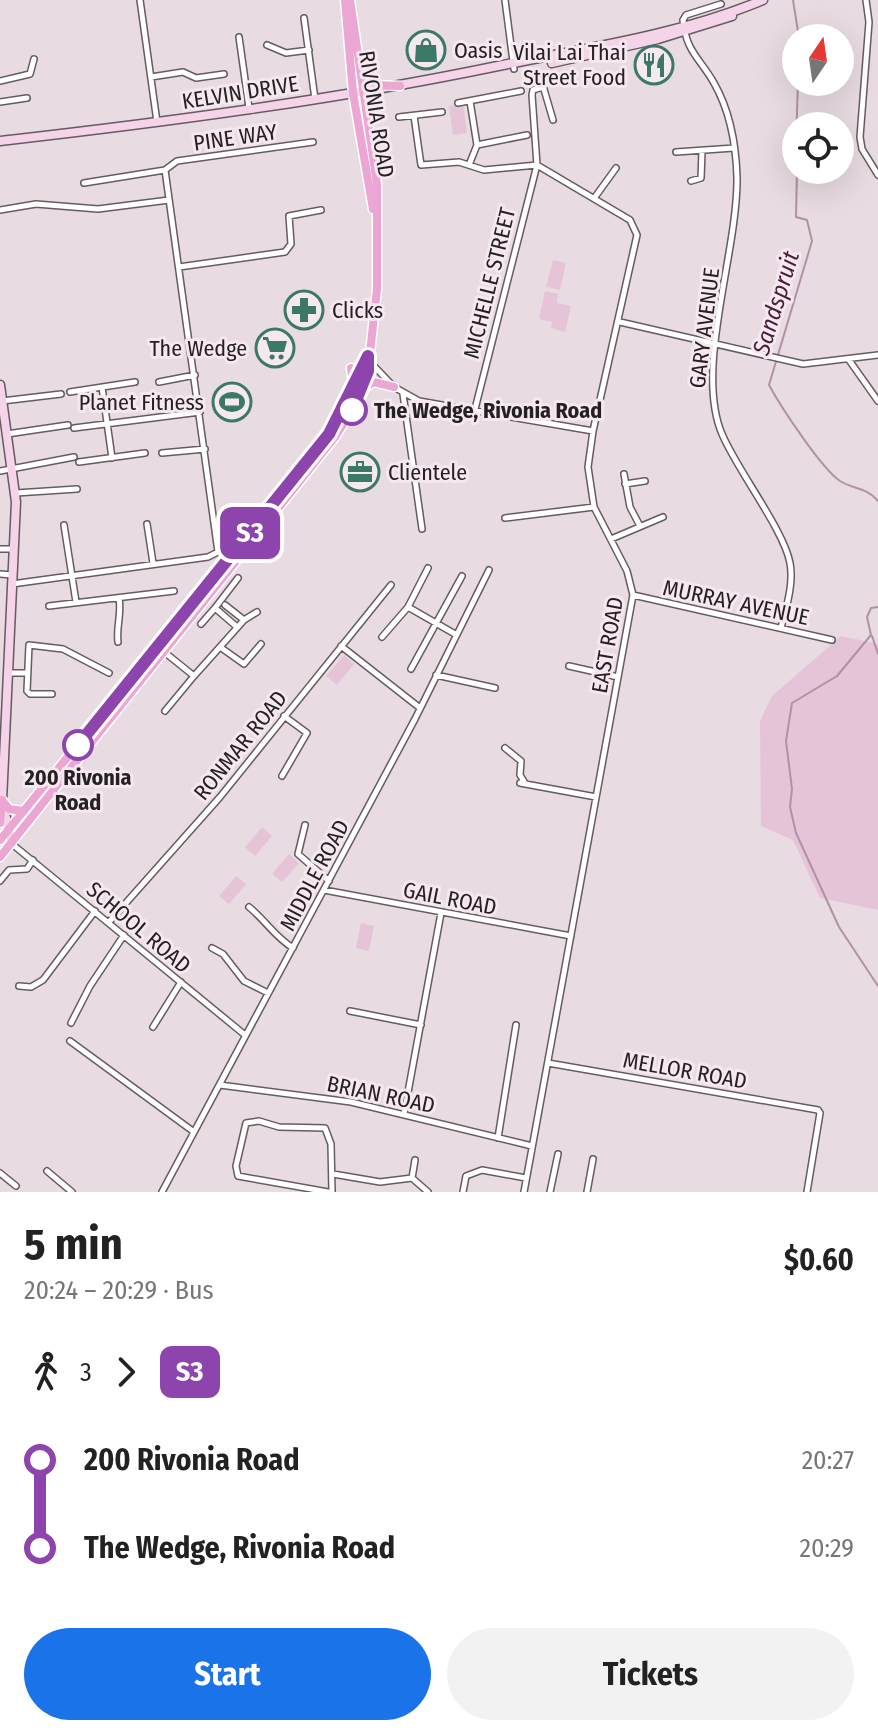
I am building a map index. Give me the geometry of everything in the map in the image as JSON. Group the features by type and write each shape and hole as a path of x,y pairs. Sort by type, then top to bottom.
{"main road":[{"name":"RIVONIA ROAD","path":"0,840 160,648 329,434 356,392 375,318 377,184 347,0"},
{"name":"RIVONIA ROAD","path":"347,0 353,93 377,233"},
{"name":"KELVIN DRIVE","path":"0,141 158,123 514,67 684,28 759,2"},
{"path":"358,54 373,83 400,86"},
{"path":"356,392 365,365"},
{"path":"356,392 374,382 394,387"},
{"path":"0,385 16,493 0,823"},
{"name":"RIVONIA ROAD","path":"0,857 160,648"},
{"path":"85,737 97,734"},
{"path":"2,800 9,809 24,811"},
{"path":"2,800 12,843"}],"street":[{"path":"140,0 158,123"},
{"path":"505,0 514,67"},
{"path":"866,0 869,22 860,137 862,149 878,175"},
{"path":"684,28 686,15 721,4"},
{"path":"304,18 315,99"},
{"name":"GARY AVENUE","path":"684,28 689,50 719,92 734,148 734,227 711,398 722,435 790,563 790,588 781,628"},
{"path":"239,37 249,109"},
{"path":"267,45 286,53 309,50"},
{"path":"0,81 30,74 34,59"},
{"path":"151,77 183,72 196,78 224,74"},
{"path":"541,79 553,120"},
{"name":"MICHELLE STREET","path":"475,409 537,165 532,95 533,90 543,87"},
{"path":"458,103 521,91"},
{"path":"0,102 27,98"},
{"path":"469,165 477,145 470,101"},
{"path":"399,117 442,112"},
{"path":"414,116 421,165 455,161 484,170 537,165"},
{"path":"477,145 527,135"},
{"name":"PINE WAY","path":"84,183 165,170 177,161 313,142"},
{"path":"676,152 734,148"},
{"path":"691,181 702,175 702,151"},
{"name":"EAST ROAD","path":"524,1192 633,595 627,571 594,507 588,480 593,431 620,322 637,235 630,220 537,165"},
{"path":"595,197 616,168"},
{"path":"0,574 12,579 72,575 208,557 218,552 165,170"},
{"path":"0,210 36,204 98,209 169,200"},
{"path":"178,267 285,252 291,244 290,215 321,210"},
{"path":"620,322 810,364 878,355"},
{"path":"849,360 878,401"},
{"path":"365,365 403,393 425,402 593,431"},
{"path":"159,382 195,375"},
{"path":"70,392 135,382"},
{"path":"102,387 112,458"},
{"path":"403,393 422,529"},
{"path":"2,401 61,394"},
{"path":"7,434 200,412"},
{"path":"162,453 206,449"},
{"path":"79,462 145,453"},
{"path":"0,471 29,463 74,457"},
{"path":"624,474 630,507 640,526"},
{"path":"625,484 645,481"},
{"path":"16,493 77,489"},
{"path":"505,518 594,507"},
{"path":"611,539 663,517"},
{"path":"147,524 153,563"},
{"path":"64,525 76,602"},
{"path":"0,549 14,549"},
{"path":"382,637 408,607 428,568"},
{"name":"MIDDLE ROAD","path":"162,1192 420,708 489,570"},
{"path":"411,669 462,576"},
{"path":"201,624 238,578"},
{"name":"RONMAR ROAD","path":"109,922 220,797 391,585"},
{"path":"49,606 174,591"},
{"name":"MURRAY AVENUE","path":"633,595 832,640"},
{"path":"118,642 116,625 122,615 119,597"},
{"path":"225,605 244,620"},
{"path":"408,607 455,634"},
{"path":"215,608 237,627"},
{"path":"165,711 237,627 257,612"},
{"path":"220,647 244,664 261,644"},
{"path":"52,694 28,693 27,648 31,645 63,649 109,673"},
{"path":"341,646 420,708"},
{"path":"160,648 194,676"},
{"path":"569,666 618,677"},
{"path":"8,673 26,673"},
{"path":"436,675 495,688"},
{"path":"282,776 307,733 284,716"},
{"path":"505,748 521,761 523,783 596,797"},
{"path":"305,825 297,847 298,854 329,881"},
{"name":"SCHOOL ROAD","path":"12,843 245,1035"},
{"path":"0,881 9,870 27,869 33,860"},
{"name":"GAIL ROAD","path":"324,890 571,936"},
{"path":"249,907 274,927 278,939 293,948"},
{"path":"19,986 31,987 43,980 95,911"},
{"path":"404,1114 441,913"},
{"path":"71,1023 90,986 124,935"},
{"path":"212,948 223,954 244,981 268,993"},
{"path":"153,1027 181,982"},
{"path":"350,1011 421,1025"},
{"path":"498,1138 516,1025"},
{"path":"70,1041 194,1132"},
{"name":"MELLOR ROAD","path":"548,1063 818,1110 807,1192"},
{"name":"BRIAN ROAD","path":"220,1085 338,1100 533,1146"},
{"path":"259,1121 279,1127 325,1128 329,1133 333,1174 330,1192 238,1176 236,1166 246,1123 259,1121"},
{"path":"550,1192 558,1154"},
{"path":"587,1192 593,1159"},
{"path":"412,1178 415,1160"},
{"path":"463,1192 466,1176 476,1170 527,1178"},
{"path":"47,1171 72,1192"},
{"path":"0,1173 16,1186"},
{"path":"333,1174 380,1182 412,1178 428,1192"}],"shaded area":[{"path":"463,104 467,133 453,135 449,106"},
{"path":"553,260 566,263 560,290 546,287"},
{"path":"545,291 558,294 557,303 571,306 565,332 551,328 552,322 539,319"},
{"path":"841,636 878,644 878,910 820,898 793,840 761,826 760,721 772,696"},
{"path":"344,655 354,664 337,685 326,676"},
{"path":"262,827 272,836 255,856 245,847"},
{"path":"289,854 299,863 282,882 272,874"},
{"path":"236,876 246,884 229,904 219,896"},
{"path":"361,923 374,926 369,951 356,948"}],"waterway":[{"name":"Sandspruit","path":"793,0 797,24"},
{"name":"Sandspruit","path":"797,112 798,96"},
{"name":"Sandspruit","path":"797,184 796,217 807,220 812,241 769,385 802,436 832,474 878,501"},
{"name":"Sandspruit","path":"878,607 871,608 867,617 871,635 837,676 792,703 786,741 792,789 790,807 796,833 839,927 878,986"},
{"path":"872,636 878,654"}],"bus line":[{"name":"S3","path":"78,745 329,434 368,356 368,371 352,410"}],"place":[{"name":"Oasis","path":"426,50"},
{"name":"Vilai Lai Thai Street Food","path":"654,65"},
{"name":"Clicks","path":"304,310"},
{"name":"The Wedge","path":"275,348"},
{"name":"Planet Fitness","path":"232,402"},
{"name":"The Wedge, Rivonia Road","path":"352,410"},
{"name":"Clientele","path":"360,472"},
{"name":"200 Rivonia Road","path":"78,745"}]}
